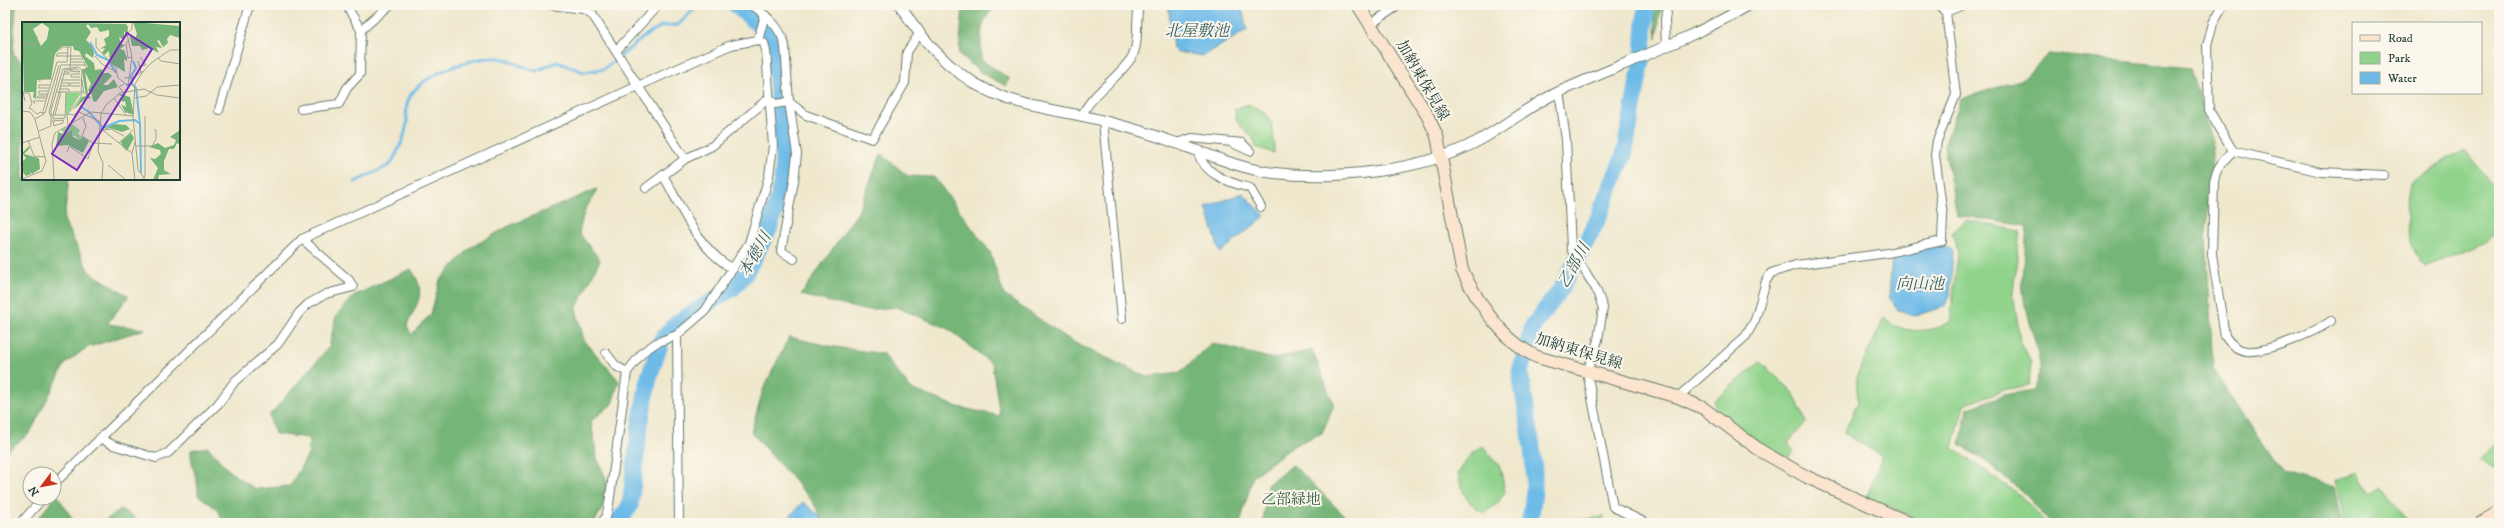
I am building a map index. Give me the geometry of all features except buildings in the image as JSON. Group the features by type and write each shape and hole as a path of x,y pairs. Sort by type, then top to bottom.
{"main road":[{"name":"加納東保見線","path":"1358,5 1427,115 1437,136 1443,157 1452,218 1462,270 1472,290 1486,310 1519,349 1587,372 1678,397 1703,408 1761,451 1806,477 1909,523"},
{"path":"2480,523 2499,512"}],"street":[{"path":"219,110 250,5"},
{"path":"301,108 339,104 348,88 360,74 360,30 346,5"},
{"path":"360,30 390,5"},
{"path":"551,5 583,9 592,14 685,159"},
{"path":"616,51 658,5"},
{"path":"752,5 765,15 783,36 788,70 789,102 797,154 792,194 781,251 794,259"},
{"path":"900,5 919,34 948,64 991,92 1010,100 1082,115 1103,121 1177,143 1198,152 1271,173 1302,175 1346,175 1443,157 1476,142 1559,91 1693,35 1748,5"},
{"path":"1082,115 1088,103 1113,80 1132,57 1139,5"},
{"path":"1371,24 1399,5"},
{"path":"1666,45 1665,20 1667,5"},
{"path":"1678,397 1750,332 1766,281 1771,273 1796,266 1888,253 1942,241 1943,215 1935,155 1937,141 1956,95 1946,12 1938,5"},
{"path":"1946,12 1963,5"},
{"path":"2223,5 2213,23 2207,45 2209,110 2233,151 2321,172 2384,175"},
{"path":"758,40 765,15"},
{"path":"769,98 775,104 789,102 806,115 872,139 905,83 907,52 919,34"},
{"path":"62,476 302,238 731,45 758,40 764,44 766,51 773,146 769,176 749,243 705,312 673,337 656,342 643,352 627,372 609,504 601,523"},
{"path":"1559,91 1566,140 1571,249 1596,289 1603,308 1598,340 1587,372 1613,507 1646,523"},
{"path":"646,188 685,159 712,146 769,98"},
{"path":"1103,121 1122,319"},
{"path":"1177,143 1192,138 1230,142"},
{"path":"2233,151 2220,164 2216,171 2214,182 2212,254 2224,336 2232,346 2246,351 2262,350 2322,328 2331,321"},
{"path":"1198,152 1203,166 1232,184 1250,188 1261,207"},
{"path":"663,175 702,243 716,259 732,271"},
{"path":"100,438 113,445 156,458 168,453 218,404 235,380 278,344 299,313 308,304 326,294 353,287 349,280 302,238"},
{"path":"673,337 679,523"},
{"path":"606,353 616,366 627,372"},
{"path":"21,523 36,506"}],"green space":[{"path":"5,5 16,5 13,53 22,62 22,180 69,180 64,220 89,272 129,296 107,324 145,329 86,348 65,364 30,433 7,451 5,449"},
{"path":"963,5 998,5 987,16 984,23 981,37 981,60 1010,79 1006,86 980,72 959,54"},
{"path":"1653,5 1661,5 1657,38"},
{"path":"2048,54 2190,68 2213,142 2206,235 2213,369 2283,473 2334,487 2343,523 2051,523 2025,494 1989,464 1960,444 1967,409 2003,395 2034,390 2041,366 2022,291 2027,226 1957,215 1944,146 1961,99 2023,79"},
{"path":"1246,105 1255,107 1267,116 1273,128 1274,153 1256,147 1251,136 1237,121 1235,109"},
{"path":"2465,149 2499,193 2499,229 2483,243 2425,266 2413,247 2408,226 2407,203 2410,182"},
{"path":"881,154 908,176 934,177 990,252 1004,295 1073,342 1147,377 1180,373 1212,343 1273,359 1312,350 1334,405 1322,433 1295,445 1253,476 1240,523 824,523 813,502 751,432 763,390 789,337 829,346 883,354 911,389 958,407 1000,416 992,364 947,328 896,307 864,310 801,295 858,212"},
{"path":"597,189 584,212 579,233 600,260 576,309 584,340 619,381 612,404 591,421 597,458 607,481 603,507 594,523 224,523 217,509 198,495 191,450 208,447 230,472 255,489 290,486 309,453 308,438 275,434 269,416 329,347 336,316 355,295 411,269 419,284 420,291 417,303 407,325 411,335 431,314 440,280 470,248 509,226"},
{"path":"1966,220 2020,231 2013,292 2020,340 2031,362 2029,385 2003,390 1964,405 1953,448 2021,496 2046,523 1917,523 1908,515 1867,497 1882,456 1844,433 1858,402 1856,377 1884,318 1891,324 1907,330 1925,330 1942,326 1950,322 1958,252 1952,233"},
{"path":"1760,362 1793,392 1806,422 1788,443 1794,452 1786,460 1757,442 1715,408 1714,401"},
{"path":"2499,440 2499,471 2478,459"},
{"path":"1483,446 1500,467 1505,492 1498,503 1485,513 1474,506 1466,497 1461,486 1458,473 1472,453"},
{"name":"乙部緑地","path":"1293,465 1352,523 1263,523 1267,485"},
{"path":"2358,472 2372,493 2383,486 2410,523 2345,523 2341,499 2335,480"},
{"path":"62,503 75,523 34,523 48,506 62,506"},
{"path":"121,509 138,520 137,523 102,523"},
{"path":"1604,517 1602,523 1540,523"}],"water":[{"name":"北屋敷池","path":"1168,5 1241,5 1247,30 1203,56 1176,52 1173,48"},
{"path":"1243,193 1265,216 1220,253 1206,207"},
{"name":"向山池","path":"1943,244 1953,251 1950,295 1944,307 1914,316 1899,311 1889,297 1892,257"},
{"path":"803,502 821,517 820,523 789,523 790,516"}],"waterway":[{"path":"355,182 390,165 405,133 407,122 406,109 413,92 422,83 447,69 475,60 488,58 504,59 536,71 557,62 584,72 604,69 649,33 662,26 678,25 698,5"},
{"name":"本徳川","path":"617,523 630,506 640,424 649,377 662,339 678,322 733,288 745,274 769,229 779,197 783,174 783,154 775,53 767,32 736,5"},
{"name":"乙部川","path":"1529,523 1533,504 1534,466 1520,372 1533,326 1561,289 1596,223 1624,155 1643,55 1646,5"}]}
